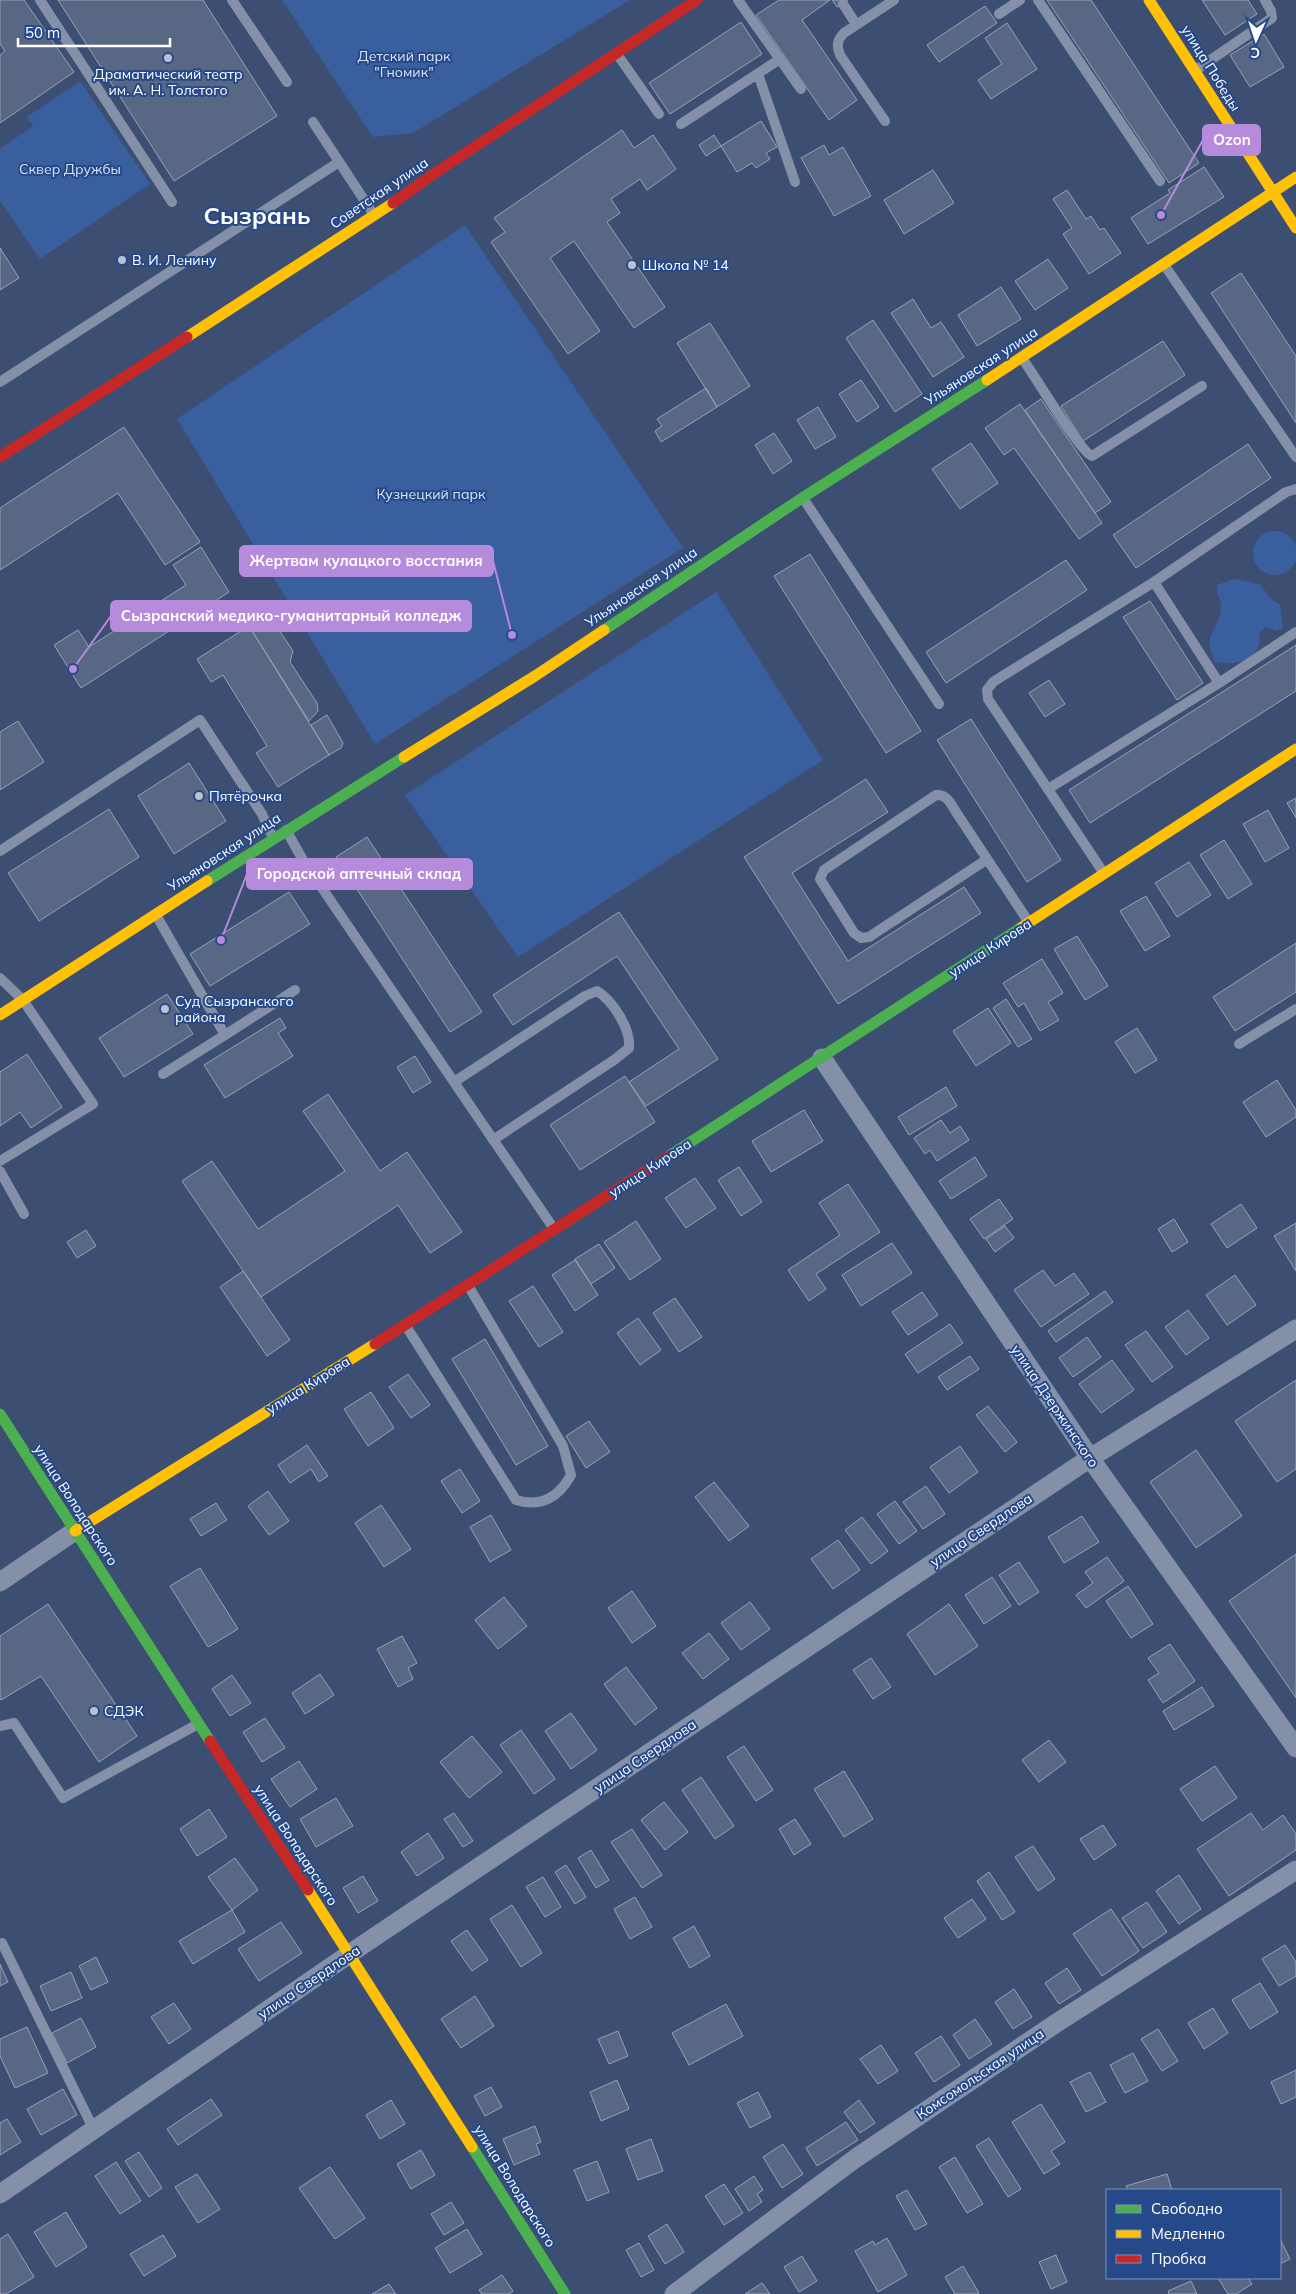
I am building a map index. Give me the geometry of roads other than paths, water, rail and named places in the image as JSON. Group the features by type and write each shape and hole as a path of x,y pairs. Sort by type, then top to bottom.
{"main road":[{"name":"Советская улица","path":"0,457 375,216 432,175 697,0"},
{"name":"улица Победы","path":"1149,0 1296,228"},
{"name":"Ульяновская улица","path":"0,1015 273,838 534,676 802,498 1022,358 1296,178"},
{"name":"улица Кирова","path":"75,1531 468,1286 1296,749"},
{"name":"улица Володарского","path":"0,1414 4,1427 75,1531 350,1954 565,2294"}],"street":[{"name":"улица Дзержинского","path":"822,1058 1090,1458 1296,1748"},
{"name":"улица Свердлова","path":"0,2194 350,1954 1090,1458 1296,1329"},
{"name":"улица Кирова","path":"0,1582 75,1531"},
{"name":"Комсомольская улица","path":"674,2294 856,2158 1058,2022 1296,1870"}],"lane":[{"path":"40,0 172,202"},
{"path":"232,0 287,82"},
{"path":"738,0 801,89"},
{"path":"885,121 840,56 837,46 838,39 856,24 894,0"},
{"path":"999,14 1020,0"},
{"path":"1038,0 1160,181"},
{"path":"1194,71 1272,18 1271,11 1265,0"},
{"path":"843,4 856,24"},
{"path":"617,54 659,114"},
{"path":"681,124 780,59"},
{"path":"758,74 795,182"},
{"path":"313,122 375,216"},
{"path":"0,382 339,162"},
{"path":"1165,265 1296,457"},
{"path":"1022,358 1078,442 1088,455 1092,456 1202,386"},
{"path":"1104,873 988,699 987,690 993,682 1154,582 1286,492 1296,489"},
{"path":"802,498 939,704"},
{"path":"1154,582 1219,683"},
{"path":"1048,789 1219,683 1296,632"},
{"path":"0,851 200,720 262,814 273,838"},
{"path":"986,860 869,936 860,938 854,933 820,879 824,870 936,796 941,795 946,797 986,860 1029,922"},
{"path":"286,830 302,860 554,1230"},
{"path":"156,914 224,1035"},
{"path":"0,978 22,1000 93,1104 0,1161"},
{"path":"162,1074 295,990"},
{"path":"454,1082 585,996 597,991 605,996 630,1037 628,1048 614,1060 493,1140"},
{"path":"1239,1044 1296,1009"},
{"path":"0,1171 24,1214"},
{"path":"406,1325 516,1500 529,1504 542,1502 555,1494 565,1486 571,1475 563,1446 468,1286"},
{"path":"0,1726 14,1724 63,1798 199,1724"},
{"path":"2,1943 94,2130"}],"place":[{"name":"Драматический театр им. А. Н. Толстого","path":"168,58"},
{"name":"Ozon","path":"1161,215"},
{"name":"В. И. Ленину","path":"122,260"},
{"name":"Школа № 14","path":"632,265"},
{"name":"Жертвам кулацкого восстания","path":"512,635"},
{"name":"Сызранский медико-гуманитарный колледж","path":"73,669"},
{"name":"Пятёрочка","path":"199,796"},
{"name":"Городской аптечный склад","path":"221,940"},
{"name":"Суд Сызранского района","path":"165,1009"},
{"name":"СДЭК","path":"94,1711"}],"district":[{"name":"Сызрань","path":"257,215"}],"park label":[{"name":"Детский парк \"Гномик\"","path":"404,64"},
{"name":"Сквер Дружбы","path":"70,169"},
{"name":"Кузнецкий парк","path":"431,494"}]}
